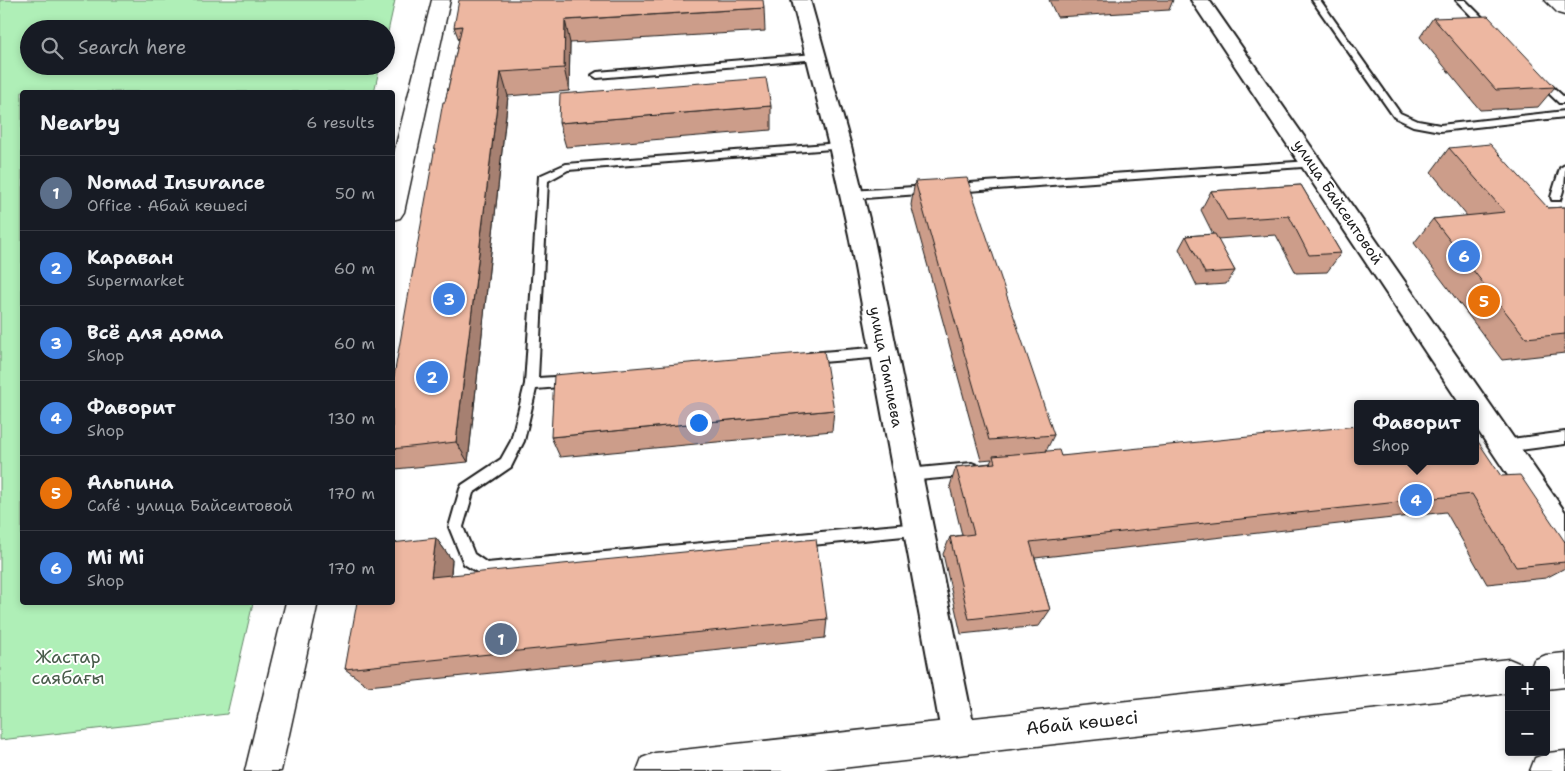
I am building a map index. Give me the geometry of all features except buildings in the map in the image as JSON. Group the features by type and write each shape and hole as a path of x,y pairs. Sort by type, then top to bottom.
{"main road":[{"path":"395,199 442,0"},
{"path":"1554,0 1565,9"},
{"path":"263,771 301,605"},
{"path":"1550,672 1565,670"},
{"name":"Абай көшесі","path":"655,771 1505,676"},
{"path":"1548,771 1565,769"}],"street":[{"name":"улица Томпиева","path":"801,0 840,146 851,195 959,737"},
{"name":"улица Байсеитовой","path":"1200,0 1312,164 1466,400"},
{"name":"улица Байсеитовой","path":"1480,421 1504,446 1565,536"}],"lane":[{"path":"1316,0 1397,114 1416,124 1440,128 1565,114"},
{"path":"1460,0 1494,34"},
{"path":"597,75 815,57"},
{"path":"1534,74 1564,102"},
{"path":"840,146 566,167 543,179 531,384 517,441 506,463 467,488 456,527 469,559 486,570 919,529"},
{"path":"851,195 1312,164"},
{"path":"1556,197 1565,168"},
{"path":"795,360 883,352"},
{"path":"531,384 580,380"},
{"path":"1504,446 1565,438"},
{"path":"908,475 986,468"}],"green space":[{"name":"Жастар саябағы","path":"0,0 395,0 391,20 20,20 20,75 378,75 374,90 20,90 20,605 253,605 227,714 0,740"}],"place":[{"name":"Mi Mi","path":"1464,256"},
{"name":"Всё для дома","path":"449,299"},
{"name":"Альпина","path":"1484,301"},
{"name":"Караван","path":"432,377"},
{"name":"Фаворит","path":"1416,500"},
{"name":"Nomad Insurance","path":"501,639"}]}
